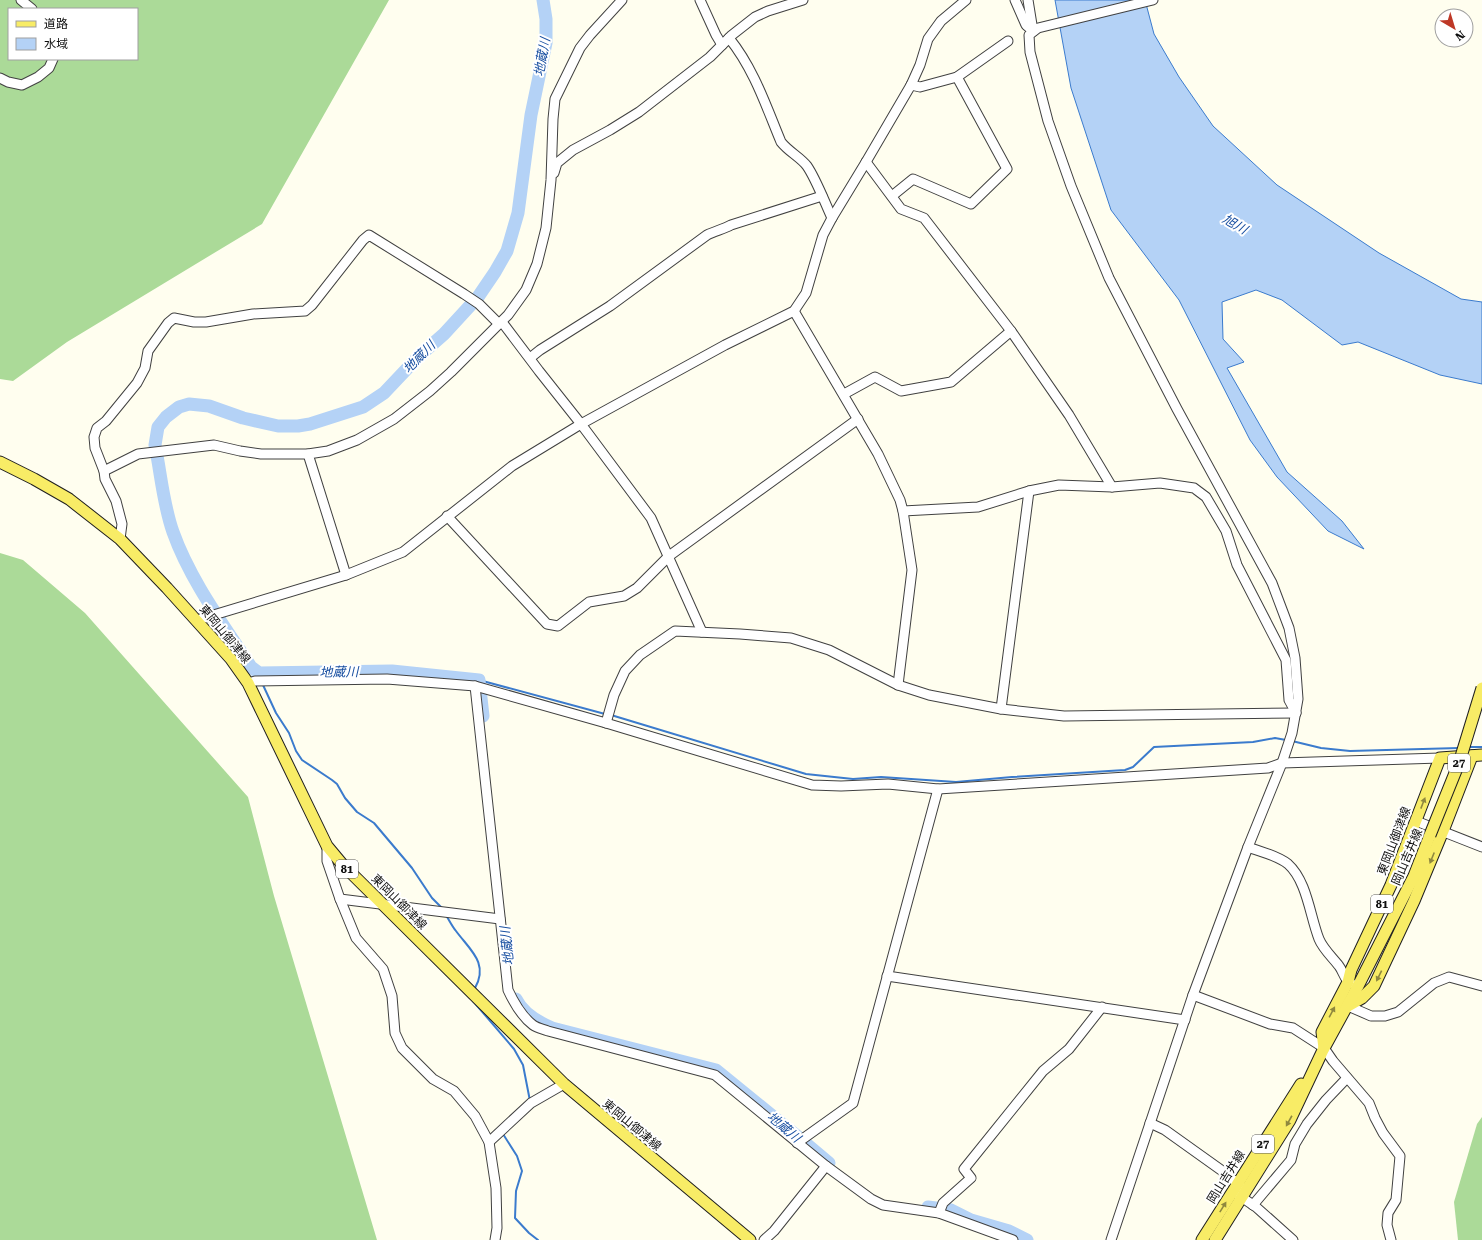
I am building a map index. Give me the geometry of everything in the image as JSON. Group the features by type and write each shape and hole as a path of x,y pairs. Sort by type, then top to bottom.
{"main road":[{"name":"東岡山御津線","path":"0,462 69,499 120,539 231,659 248,682 327,846 342,864 564,1084 750,1240"},
{"name":"岡山吉井線","path":"1202,1240 1324,1048 1348,1006 1353,984 1414,876 1459,763 1482,688"},
{"name":"81","path":"1348,1006 1362,998 1374,986 1414,901 1443,831 1477,756 1440,758"},
{"name":"東岡山御津線","path":"1324,1048 1322,1032 1353,984 1351,970 1391,885 1440,758"},
{"name":"岡山吉井線","path":"1215,1240 1290,1120 1324,1048"}],"street":[{"path":"21,0 31,8"},
{"path":"104,471 138,454 214,445 240,452 261,454 308,454 328,450 357,440 394,419 430,391 451,372 501,323 526,290 537,264 546,228 551,180 555,99 580,48 622,0"},
{"path":"700,0 722,46"},
{"path":"551,180 557,163 573,150 639,112 710,57 755,17 768,11 803,0"},
{"path":"196,620 346,575 403,552 512,466 581,424 725,345 794,311 806,293 824,235 832,218 911,85 920,65 928,39 941,21 966,0"},
{"path":"1015,0 1026,25 1036,29"},
{"path":"1028,0 1036,29"},
{"path":"1111,1240 1184,1020 1248,847 1282,763 1292,733 1298,699 1295,658 1289,628 1275,590 1177,409 1109,278 1071,186 1048,121 1030,52 1029,35 1036,29 1153,0"},
{"path":"730,38 743,56 753,75 781,142 807,167 832,218"},
{"path":"911,85 920,87 957,77 1008,40"},
{"path":"0,78 8,82 22,85 38,77 49,68 53,60"},
{"path":"892,196 914,178 971,204 1007,169 957,77"},
{"path":"866,162 901,209 924,218 1011,331 1069,415 1112,487"},
{"path":"530,358 540,350 610,306 707,234 822,196"},
{"path":"120,539 122,524 116,501 105,479 94,437 97,428 106,420 137,383 145,368 148,351 168,323 174,318 194,322 206,322 253,314 304,311 312,305 363,240 369,235 464,294 479,304 501,323 581,424 651,518 702,632"},
{"path":"794,311 878,454 900,500 912,570 898,685"},
{"path":"844,394 875,377 901,391 951,382 1011,331"},
{"path":"447,516 547,624 558,626 589,602 624,596 637,588 669,556 858,419"},
{"path":"308,454 346,575"},
{"path":"903,511 978,507 1029,491 1059,485 1112,487 1160,483 1194,488 1206,496 1226,531 1237,565 1286,660 1289,700 1296,713"},
{"path":"1001,709 1029,491"},
{"path":"606,723 614,696 625,671 640,655 675,631 791,638 830,650 898,685 929,695 1001,709 1064,716 1296,713"},
{"path":"248,682 387,679 475,686 606,723 812,785 841,786 888,784 938,789 1268,768 1282,763 1440,758"},
{"path":"475,686 508,990 515,1005 534,1025 548,1031 714,1075 826,1166 871,1199 883,1205 939,1213 1013,1240"},
{"path":"798,1143 853,1104 938,789"},
{"path":"1416,821 1482,847"},
{"path":"327,846 327,861 340,899 356,938 383,969 392,996 395,1033 402,1048 433,1079 454,1091 475,1116 489,1142 496,1188 497,1228 495,1240"},
{"path":"1248,847 1281,859 1289,864 1298,877 1320,941 1353,984"},
{"path":"340,899 500,919"},
{"path":"887,976 1184,1020"},
{"path":"1348,1006 1371,1016 1384,1016 1398,1012 1434,983 1449,977 1482,986"},
{"path":"1193,995 1270,1024 1293,1028 1324,1048 1333,1061 1369,1103 1383,1133 1400,1156 1396,1200 1388,1213 1387,1226 1392,1240"},
{"path":"939,1213 943,1203 971,1178 964,1169 1043,1071 1069,1049 1102,1007"},
{"path":"1253,1205 1291,1160 1294,1144 1307,1124 1326,1100 1347,1078"},
{"path":"489,1142 531,1103 564,1084"},
{"path":"1150,1123 1165,1130 1235,1187 1291,1240"},
{"path":"764,1240 774,1231 826,1166"}],"green space":[{"path":"0,0 389,0 262,224 67,342 13,381 0,379"},
{"path":"0,553 23,560 85,613 248,797 274,896 377,1240 0,1240"},
{"path":"1482,1117 1482,1240 1458,1240 1454,1202 1477,1124"}],"water":[{"name":"旭川","path":"1055,0 1145,0 1154,34 1179,77 1213,126 1277,185 1379,253 1461,299 1482,302 1482,384 1440,375 1358,342 1342,345 1282,300 1256,290 1222,302 1223,339 1244,362 1227,368 1287,472 1342,521 1364,549 1328,531 1277,477 1250,440 1179,300 1111,210 1071,88"}],"waterway":[{"name":"地蔵川","path":"483,716 479,680 392,671 259,673 251,667 208,601 180,550 167,511 155,445 158,427 166,417 179,407 189,404 209,406 243,418 278,426 298,426 310,424 363,407 384,393 419,356 444,334 478,297 507,251 518,213 531,115 546,43 546,19 543,0"},
{"name":"地蔵川","path":"259,673 261,678"},
{"path":"479,680 605,714"},
{"path":"263,685 276,713 289,733 296,751 302,760 337,784 345,798 357,812 374,823 412,868 432,898 442,908"},
{"path":"611,715 806,774 853,779 881,777 956,782 1125,770 1133,767 1154,747 1253,742 1275,738 1286,740"},
{"path":"1292,741 1321,748 1350,751 1459,748"},
{"path":"1467,747 1482,747"},
{"path":"446,915 472,951 479,964 479,979 475,988"},
{"name":"地蔵川","path":"516,999 527,1013 536,1020 552,1028 716,1070 829,1163"},
{"path":"473,1001 514,1049 523,1065 530,1101"},
{"path":"504,1133 503,1134 517,1156 522,1171 516,1191 515,1218 538,1240"},
{"name":"地蔵川","path":"928,1207 951,1210 971,1220 1009,1231 1027,1240"}]}
